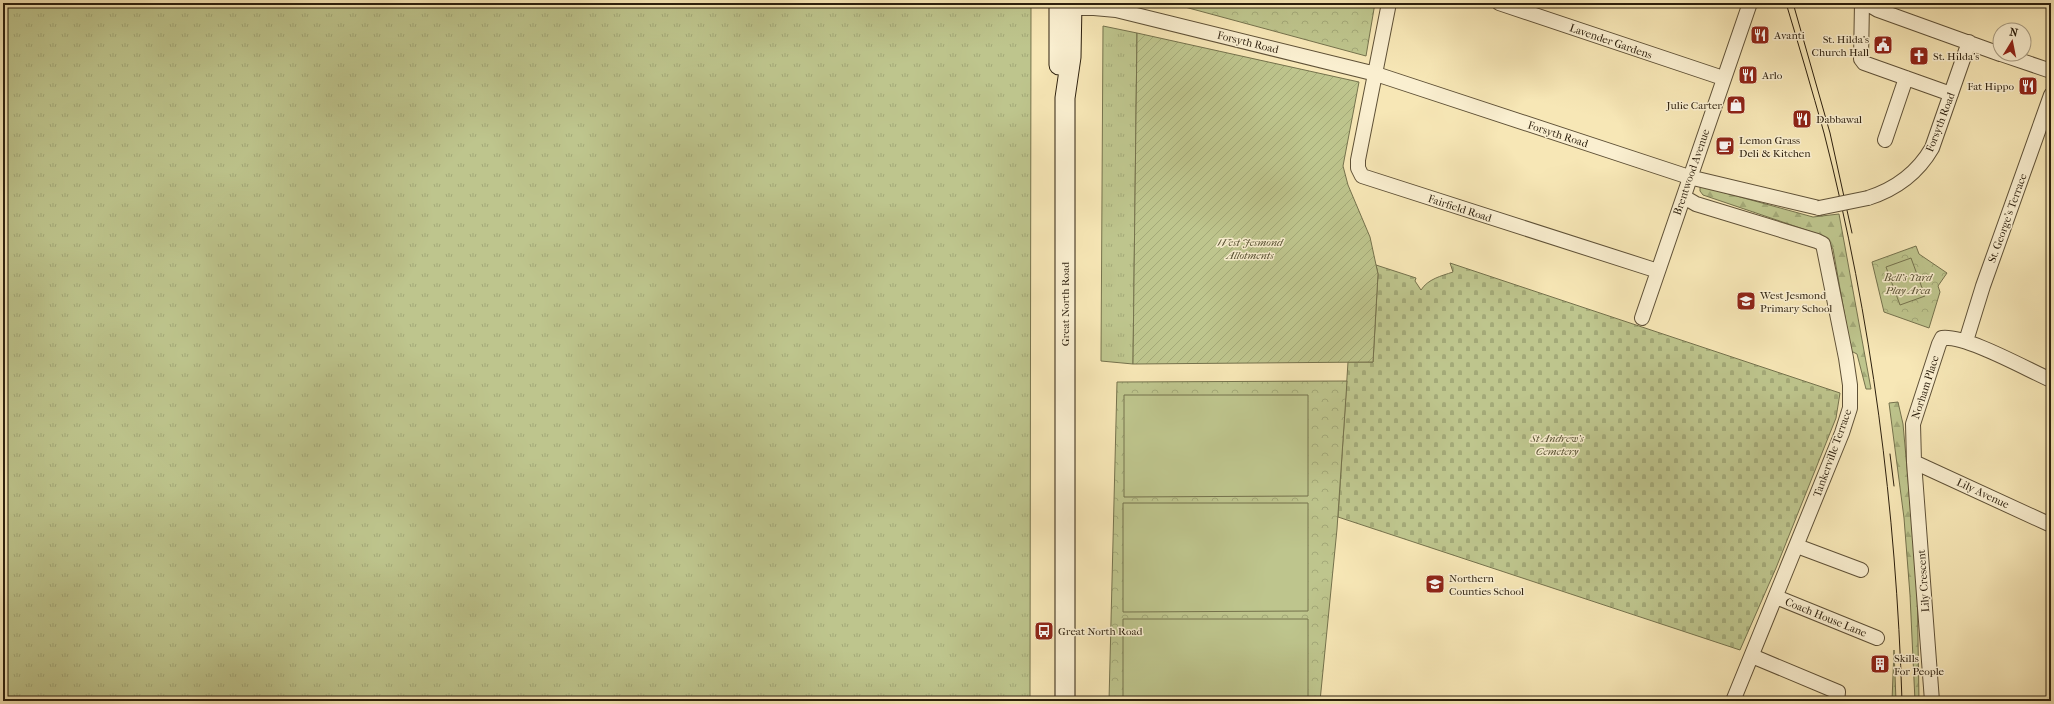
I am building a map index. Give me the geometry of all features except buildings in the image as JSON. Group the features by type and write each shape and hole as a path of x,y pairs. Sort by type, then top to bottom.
{"main road":[{"name":"Great North Road","path":"1065,6 1058,60 1065,98 1065,701"}],"street":[{"path":"1376,74 1389,3"},
{"name":"Lavender Gardens","path":"1499,3 1723,78"},
{"name":"Brentwood Avenue","path":"1642,318 1684,197 1689,177 1750,3"},
{"path":"1862,3 1861,59 1864,63 1951,94"},
{"path":"1866,3 1878,10 1992,51"},
{"name":"Forsyth Road","path":"1065,6 1116,10 1376,74 1689,177 1819,208 1868,198 1893,188 1907,179 1926,158 1932,148 1968,42"},
{"path":"2025,62 2051,71"},
{"name":"Fairfield Road","path":"1376,74 1358,160 1358,168 1362,176 1658,271"},
{"path":"1885,140 1906,78"},
{"name":"St. George's Terrace","path":"1966,341 1983,286 2051,95"},
{"name":"Tankerville Terrace","path":"1684,197 1696,204 1817,240 1825,248 1850,385 1850,408 1842,433 1733,701"},
{"name":"Norham Place","path":"1914,462 1913,424 1939,344 1942,338 1950,337 1966,341"},
{"path":"1966,341 2051,380"},
{"name":"Lily Avenue","path":"1914,462 2051,525"},
{"name":"Lily Crescent","path":"1914,462 1932,701"},
{"path":"1797,546 1861,570"},
{"name":"Coach House Lane","path":"1776,597 1877,638"},
{"path":"1752,656 1838,692 1837,701"}],"green space":[{"path":"3,3 1031,3 1030,701 3,701"},
{"path":"1170,3 1375,3 1366,56"},
{"path":"1103,26 1137,33 1133,364 1101,361"},
{"name":"West Jesmond Allotments","path":"1137,33 1359,82 1343,166 1348,185 1370,237 1378,274 1373,362 1133,364"},
{"path":"1700,186 1813,217 1839,214 1871,389 1866,389 1857,354 1851,351 1833,249 1829,242 1815,233 1703,195 1700,191"},
{"name":"Bell's Yard Play Area","path":"1916,246 1919,254 1947,273 1938,286 1940,292 1929,328 1884,312 1872,262"},
{"path":"1911,258 1925,296 1900,305 1886,267"},
{"name":"St Andrew's Cemetery","path":"1450,263 1840,393 1836,418 1776,568 1740,650 1338,517 1348,362 1373,362 1378,274 1376,265 1416,278 1415,281 1421,290 1427,283 1453,272"},
{"path":"1347,381 1337,529 1320,701 1109,701 1117,382"},
{"path":"1124,395 1308,395 1308,496 1124,497"},
{"path":"1898,402 1903,424 1917,578 1919,701 1915,701 1910,595 1904,518 1889,403"},
{"path":"1123,503 1308,503 1308,611 1123,612"},
{"path":"1123,619 1308,619 1308,701 1123,701"},
{"path":"1894,650 1896,701 1892,701"}],"tram line":[{"path":"1786,3 1824,133 1841,203 1856,273 1868,344 1879,415 1894,558 1902,701"},
{"path":"1793,3 1830,133 1852,233"},
{"path":"1890,454 1894,486"}],"place":[{"name":"Avanti","path":"1760,35"},
{"name":"St. Hilda's Church Hall","path":"1883,45"},
{"name":"St. Hilda's","path":"1919,56"},
{"name":"Arlo","path":"1748,75"},
{"name":"Fat Hippo","path":"2028,86"},
{"name":"Julie Carter","path":"1736,105"},
{"name":"Dabbawal","path":"1802,119"},
{"name":"Lemon Grass Deli & Kitchen","path":"1725,146"},
{"name":"West Jesmond Primary School","path":"1746,301"},
{"name":"Northern Counties School","path":"1435,584"},
{"name":"Great North Road","path":"1044,631"},
{"name":"Skills For People","path":"1880,664"}]}
